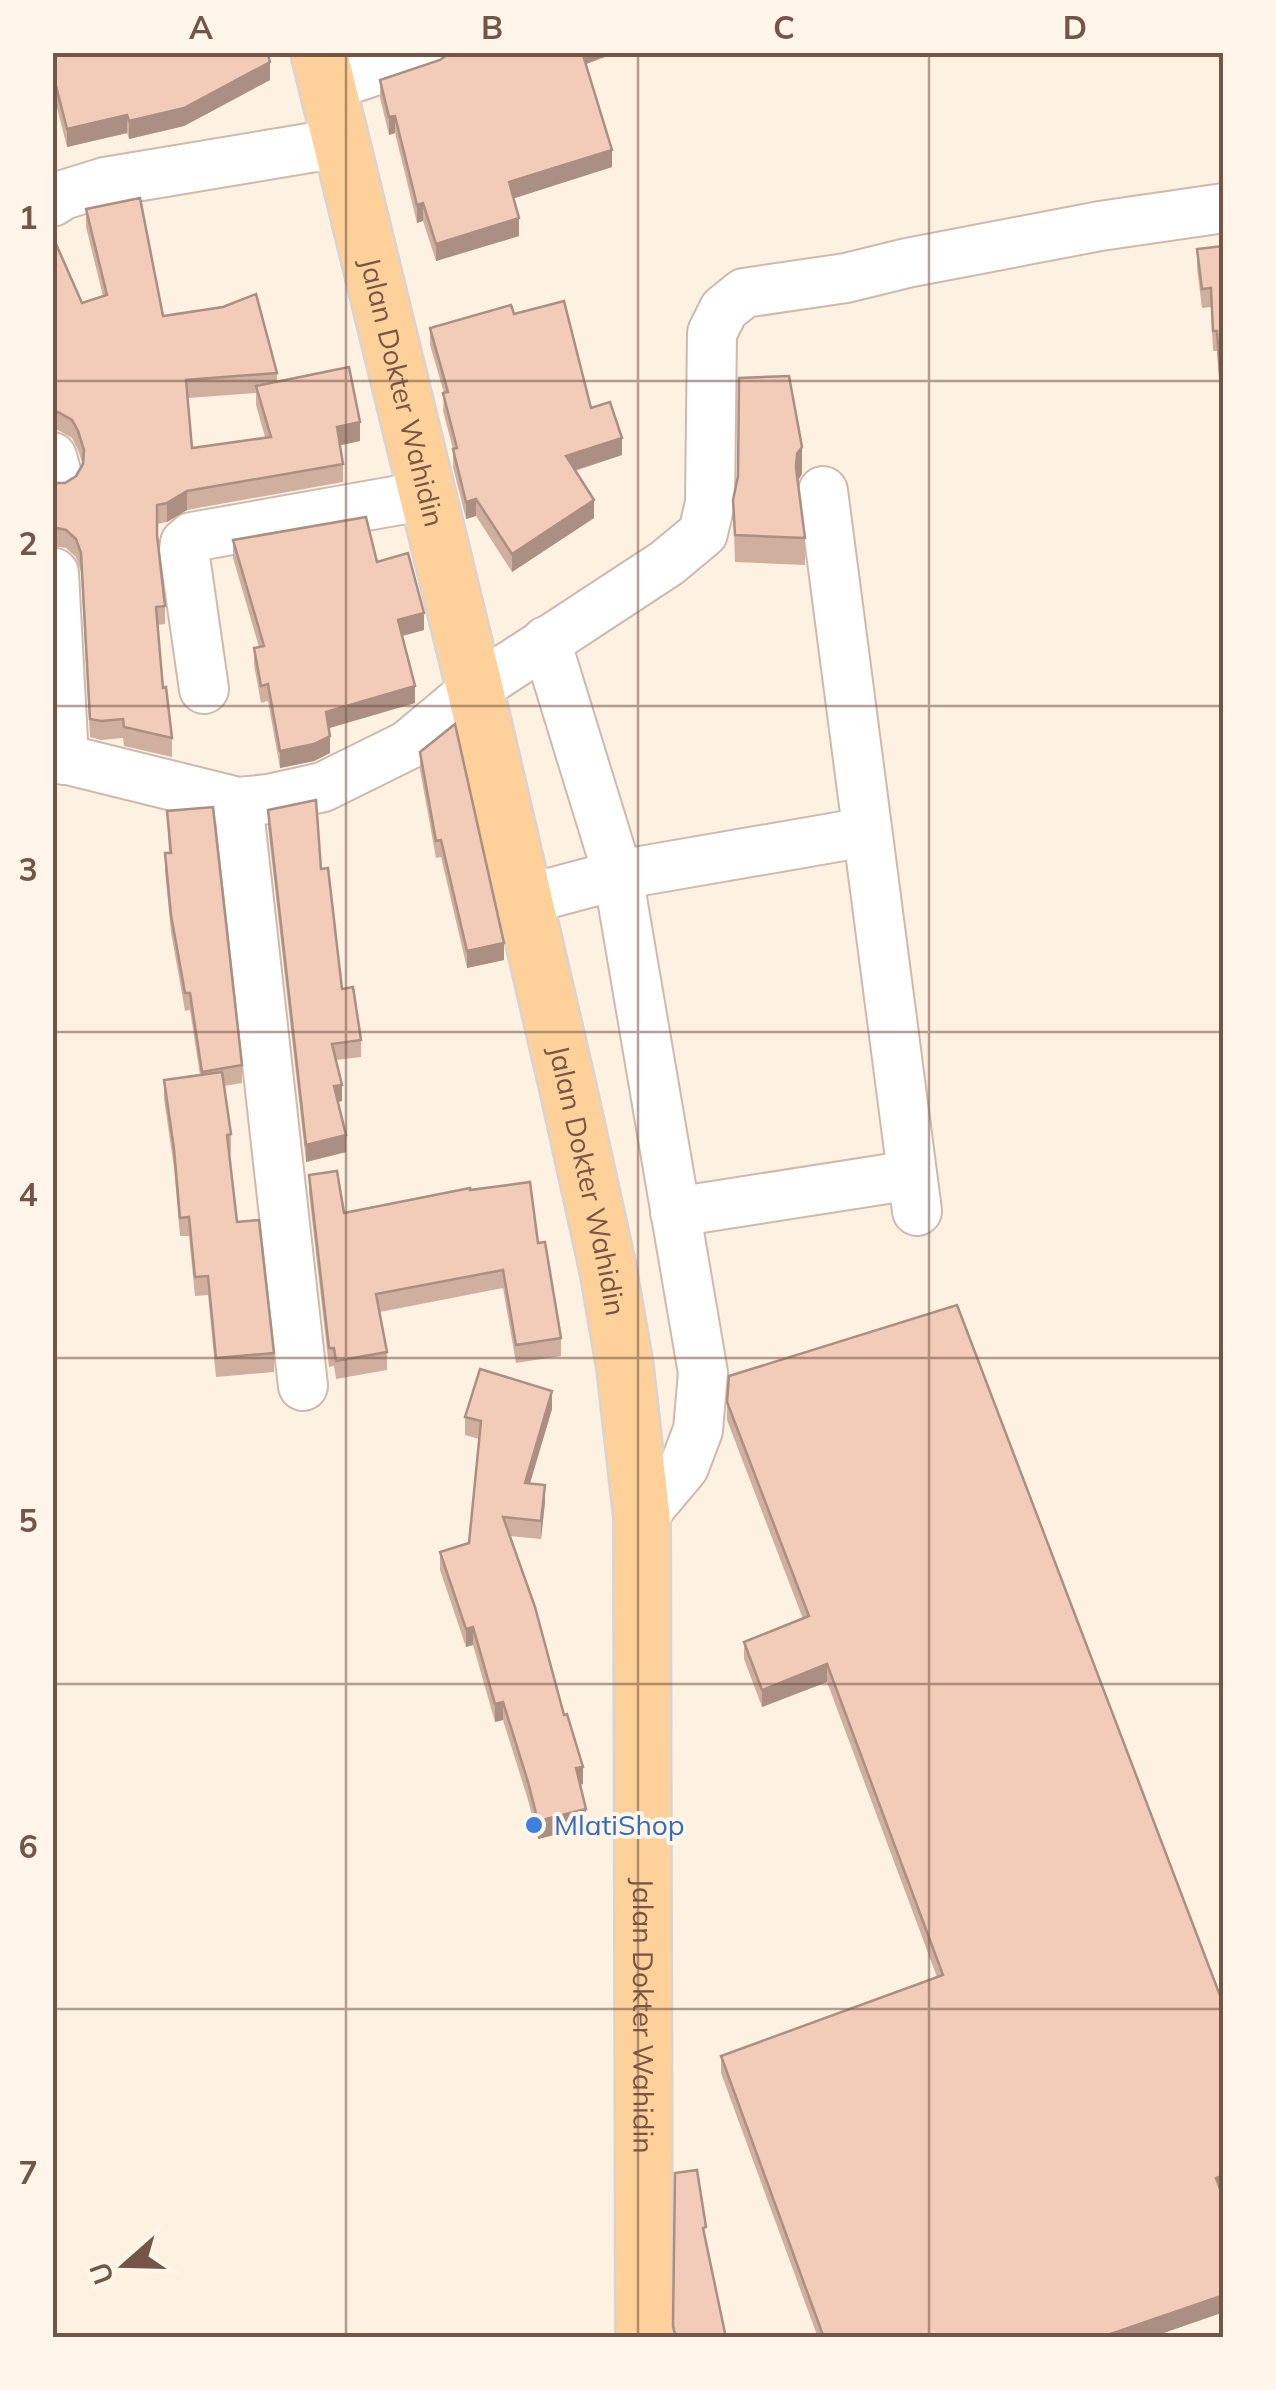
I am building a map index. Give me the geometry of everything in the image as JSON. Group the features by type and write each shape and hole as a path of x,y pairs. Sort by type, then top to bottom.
{"main road":[{"name":"Jalan Dokter Wahidin","path":"322,70 475,689 608,1269 624,1366 642,1517 644,2338"}],"street":[{"path":"322,70 431,52"},
{"path":"52,202 62,195 105,182 339,142"},
{"path":"54,573 58,758 238,802 323,787 408,745 475,689 668,563 702,533 710,504 712,333 724,309 744,294 846,278 907,262 1100,226 1224,208"},
{"path":"1175,246 1224,235"},
{"path":"674,1212 915,1193 823,491"},
{"path":"204,689 184,550 192,537 428,495"},
{"path":"546,641 618,875 703,1372 698,1430 684,1467 642,1517"},
{"path":"238,802 304,1386"},
{"path":"524,900 618,875 866,832"}],"building":[{"path":"52,52 267,52 270,62 184,108 129,121 127,115 67,129 52,70"},
{"path":"451,52 582,52 612,150 509,182 519,218 436,244 423,203 417,205 395,116 389,117 380,80 440,60"},
{"path":"140,198 163,316 223,307 256,294 277,373 186,380 192,448 271,437 256,386 349,367 360,422 337,427 343,464 187,491 157,505 165,606 156,607 172,738 124,727 123,719 90,719 81,553 76,539 66,530 52,527 52,483 65,483 76,476 83,464 84,450 72,420 52,412 52,245 56,244 82,303 107,295 86,209"},
{"path":"1224,246 1224,429 1211,288 1202,289 1197,249"},
{"path":"564,301 591,408 610,402 622,438 566,456 594,500 512,554 476,499 466,502 443,393 448,392 430,328 511,305 514,314"},
{"path":"789,376 802,447 796,468 805,538 735,535 739,378"},
{"path":"366,517 377,562 408,553 424,613 398,620 415,686 326,712 330,736 314,744 280,751 268,684 261,686 254,648 264,646 233,540"},
{"path":"455,724 504,943 467,951 441,840 436,841 420,752"},
{"path":"316,800 321,869 328,868 342,989 353,987 361,1040 332,1044 342,1085 334,1086 346,1135 306,1145 268,810"},
{"path":"213,807 242,1065 202,1072 190,993 185,993 171,915 165,853 171,853 167,811"},
{"path":"222,1072 237,1222 259,1220 274,1353 216,1358 208,1276 195,1277 189,1217 180,1218 164,1080"},
{"path":"337,1171 344,1213 470,1188 530,1182 538,1243 545,1242 561,1338 516,1345 503,1270 376,1294 387,1352 336,1361 334,1348 329,1348 309,1175"},
{"path":"957,1305 1224,2006 1224,2175 1216,2178 1224,2200 1224,2295 1099,2338 824,2338 721,2056 943,1975 827,1664 762,1690 744,1642 809,1616 727,1402 729,1376"},
{"path":"480,1369 552,1391 525,1483 545,1485 541,1521 503,1517 535,1607 564,1715 567,1714 583,1767 576,1768 586,1809 538,1821 503,1702 495,1704 473,1627 466,1629 440,1552 469,1543 481,1421 465,1417"},
{"path":"697,2170 706,2227 703,2228 726,2338 676,2338 673,2326 675,2173"}],"place":[{"name":"MlatiShop","path":"534,1825"}]}
